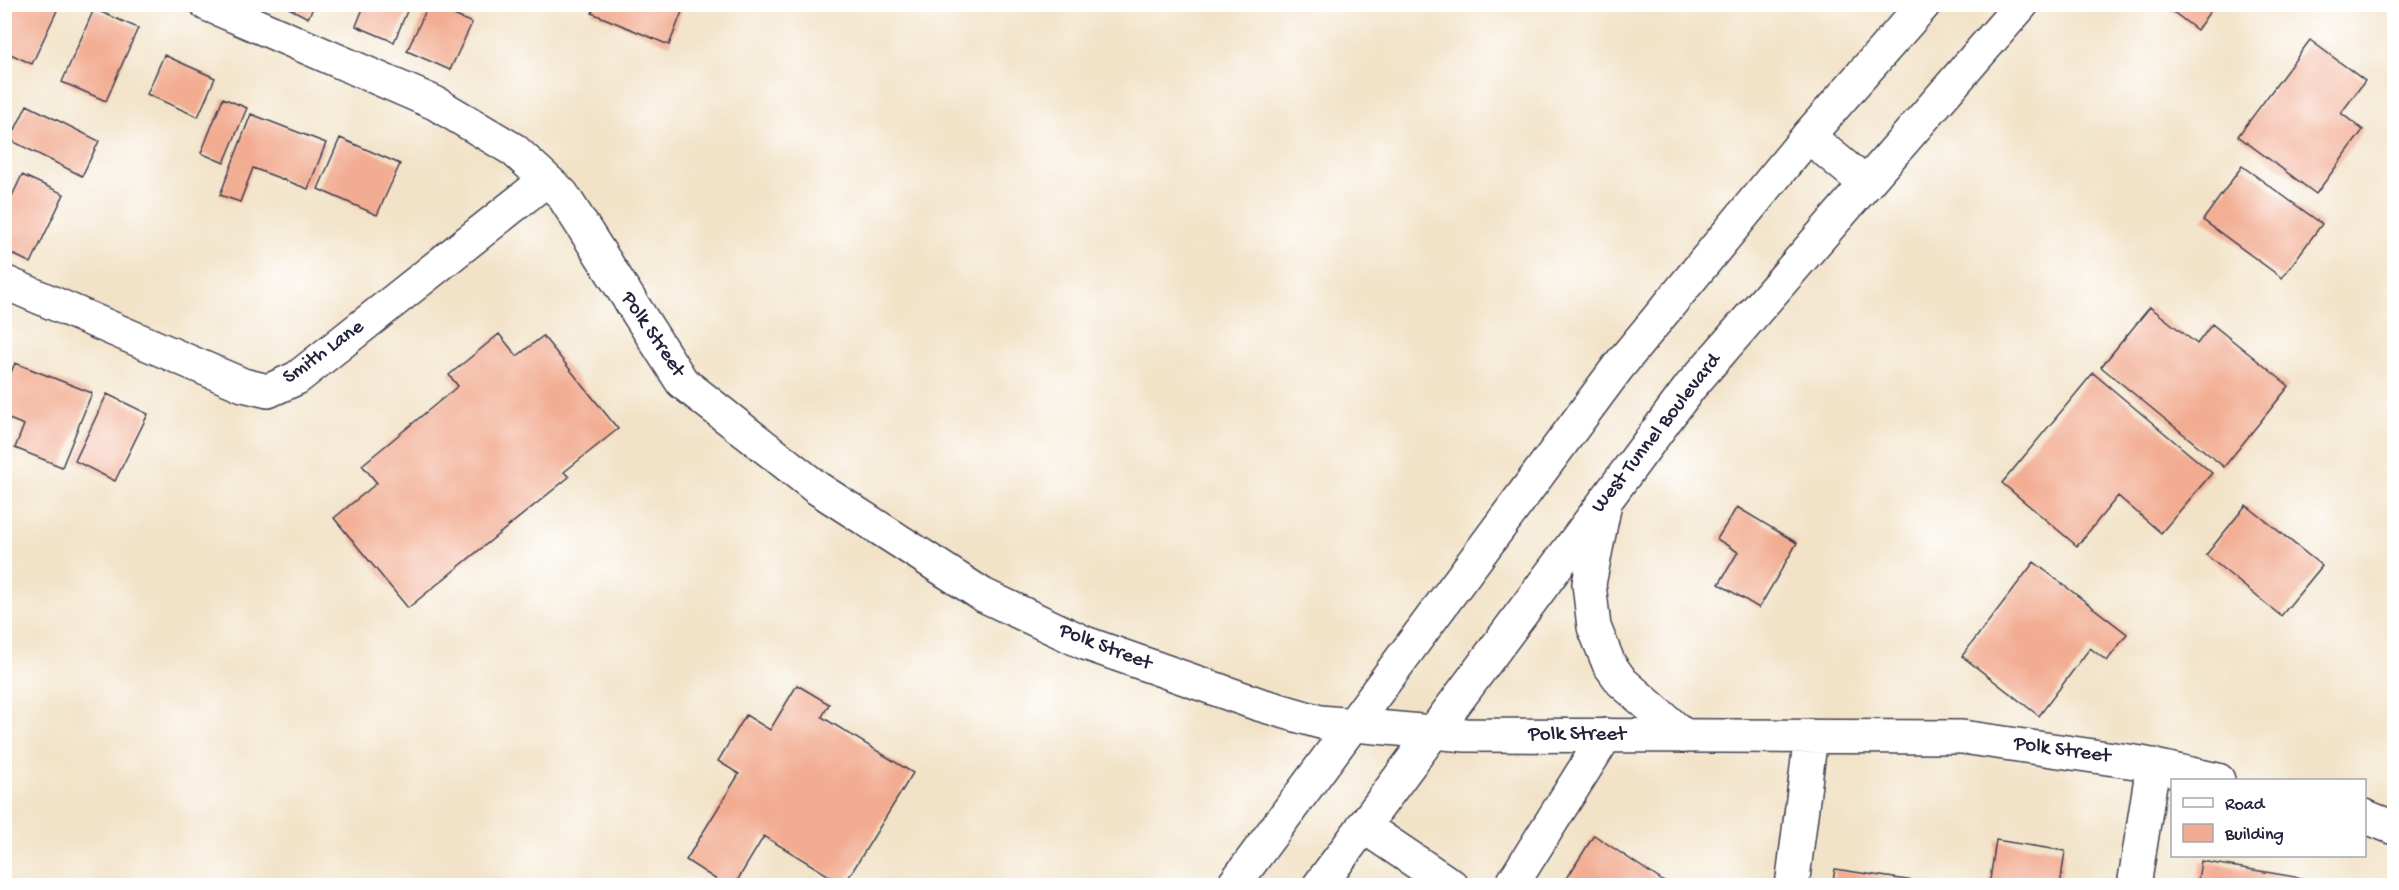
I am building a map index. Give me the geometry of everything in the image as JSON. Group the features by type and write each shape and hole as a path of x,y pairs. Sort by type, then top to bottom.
{"street":[{"name":"Polk Street","path":"207,4 435,103 514,150 562,194 682,382 817,488 983,594 1085,643 1258,704 1320,722 1466,735 1962,737 2153,765 2214,779"},
{"path":"1233,885 1618,367 1808,136 1924,4"},
{"name":"West Tunnel Boulevard","path":"1319,885 1690,387 2022,4"},
{"path":"1808,136 1866,184"},
{"name":"Smith Lane","path":"4,282 243,385 268,392 297,378 546,180"},
{"path":"1605,501 1589,584 1594,627 1609,664 1622,682 1684,736"},
{"path":"1511,885 1606,735"},
{"path":"1792,885 1811,736"},
{"path":"2134,885 2153,765"},
{"path":"2366,817 2394,828"},
{"path":"1363,826 1452,885"}],"building":[{"path":"8,4 60,4 32,64 4,51 4,12"},
{"path":"281,4 315,4 308,18"},
{"path":"360,4 410,4 394,42 356,26 364,6"},
{"path":"429,4 472,23 450,70 407,51"},
{"path":"596,4 685,4 669,45 592,13"},
{"path":"2163,4 2215,4 2197,30"},
{"path":"94,9 138,28 106,101 62,82"},
{"path":"2310,40 2365,81 2341,113 2363,130 2316,194 2238,136"},
{"path":"164,55 215,78 198,117 147,94"},
{"path":"223,98 247,108 224,163 201,153"},
{"path":"27,105 99,141 82,176 10,140"},
{"path":"251,114 326,143 308,189 253,168 240,202 220,195"},
{"path":"340,138 400,164 377,215 318,189"},
{"path":"2242,166 2322,224 2282,278 2203,220"},
{"path":"22,175 64,194 31,263 4,250 4,213"},
{"path":"2150,307 2197,344 2212,324 2289,386 2224,467 2101,367"},
{"path":"499,334 517,356 543,336 618,429 564,472 569,477 408,608 334,518 377,483 362,465 458,386 449,375"},
{"path":"15,363 92,393 62,467 15,448 24,425 4,417 4,389"},
{"path":"2093,373 2212,473 2161,533 2118,496 2077,546 2002,483"},
{"path":"107,394 148,414 115,481 75,461"},
{"path":"2246,505 2322,566 2281,616 2206,555"},
{"path":"1737,507 1797,543 1759,608 1719,584 1738,552 1717,539"},
{"path":"2034,562 2127,634 2107,661 2090,648 2039,716 1962,656"},
{"path":"797,685 829,704 822,717 913,773 844,885 764,836 734,886 726,886 686,860 739,774 718,761 746,715 770,730"},
{"path":"1594,835 1670,886 1562,886"},
{"path":"1996,840 2065,851 2060,886 1989,886"},
{"path":"2201,861 2307,879 2306,886 2197,886"},
{"path":"1835,869 1933,884 1933,886 1832,886"}]}
